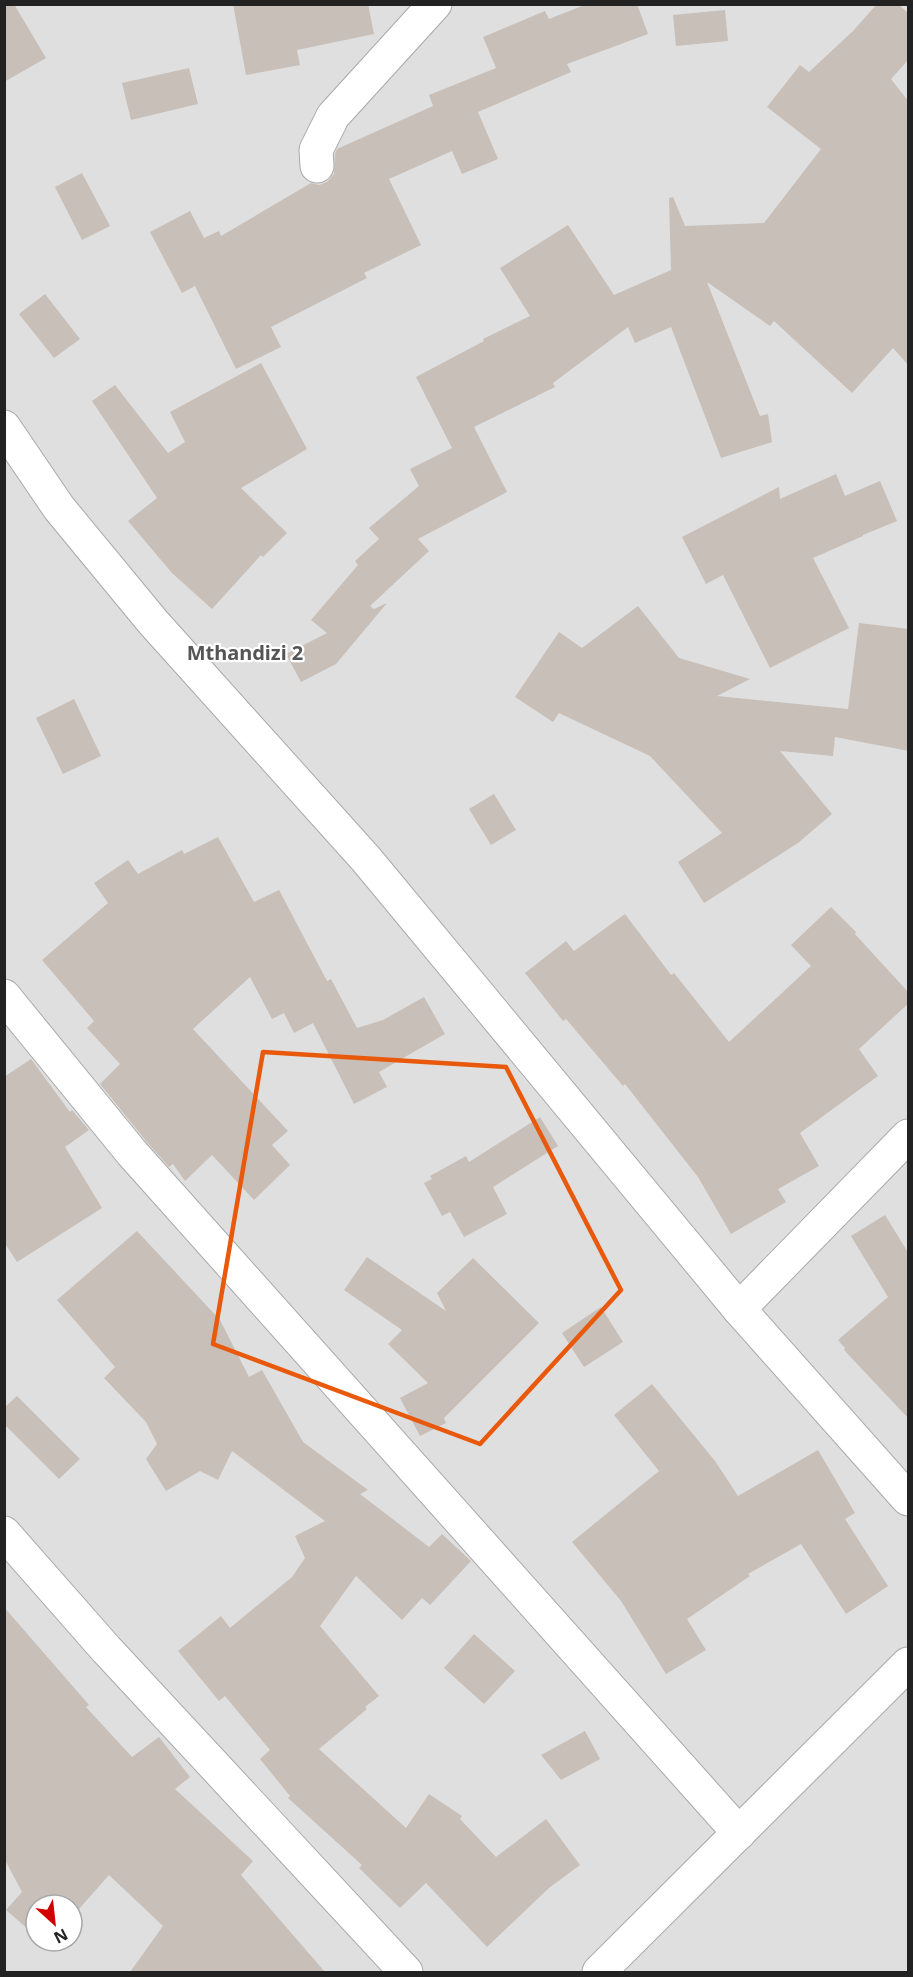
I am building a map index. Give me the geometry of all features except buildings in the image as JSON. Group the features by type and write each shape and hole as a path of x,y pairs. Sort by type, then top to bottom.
{"street":[{"path":"317,166 316,150 333,116 435,4"},
{"path":"4,427 59,508 139,604 366,859 740,1309 909,1499"},
{"path":"4,996 132,1153 739,1833"},
{"path":"740,1309 909,1136"},
{"path":"4,1533 106,1649 406,1972"},
{"path":"599,1972 909,1664"}],"highlighted area":[{"path":"263,1052 506,1067 621,1290 480,1444 213,1344"}],"shaded area":[{"path":"5,5 908,5 908,1972 5,1972"}],"district":[{"name":"Mthandizi 2","path":"245,652"}]}
